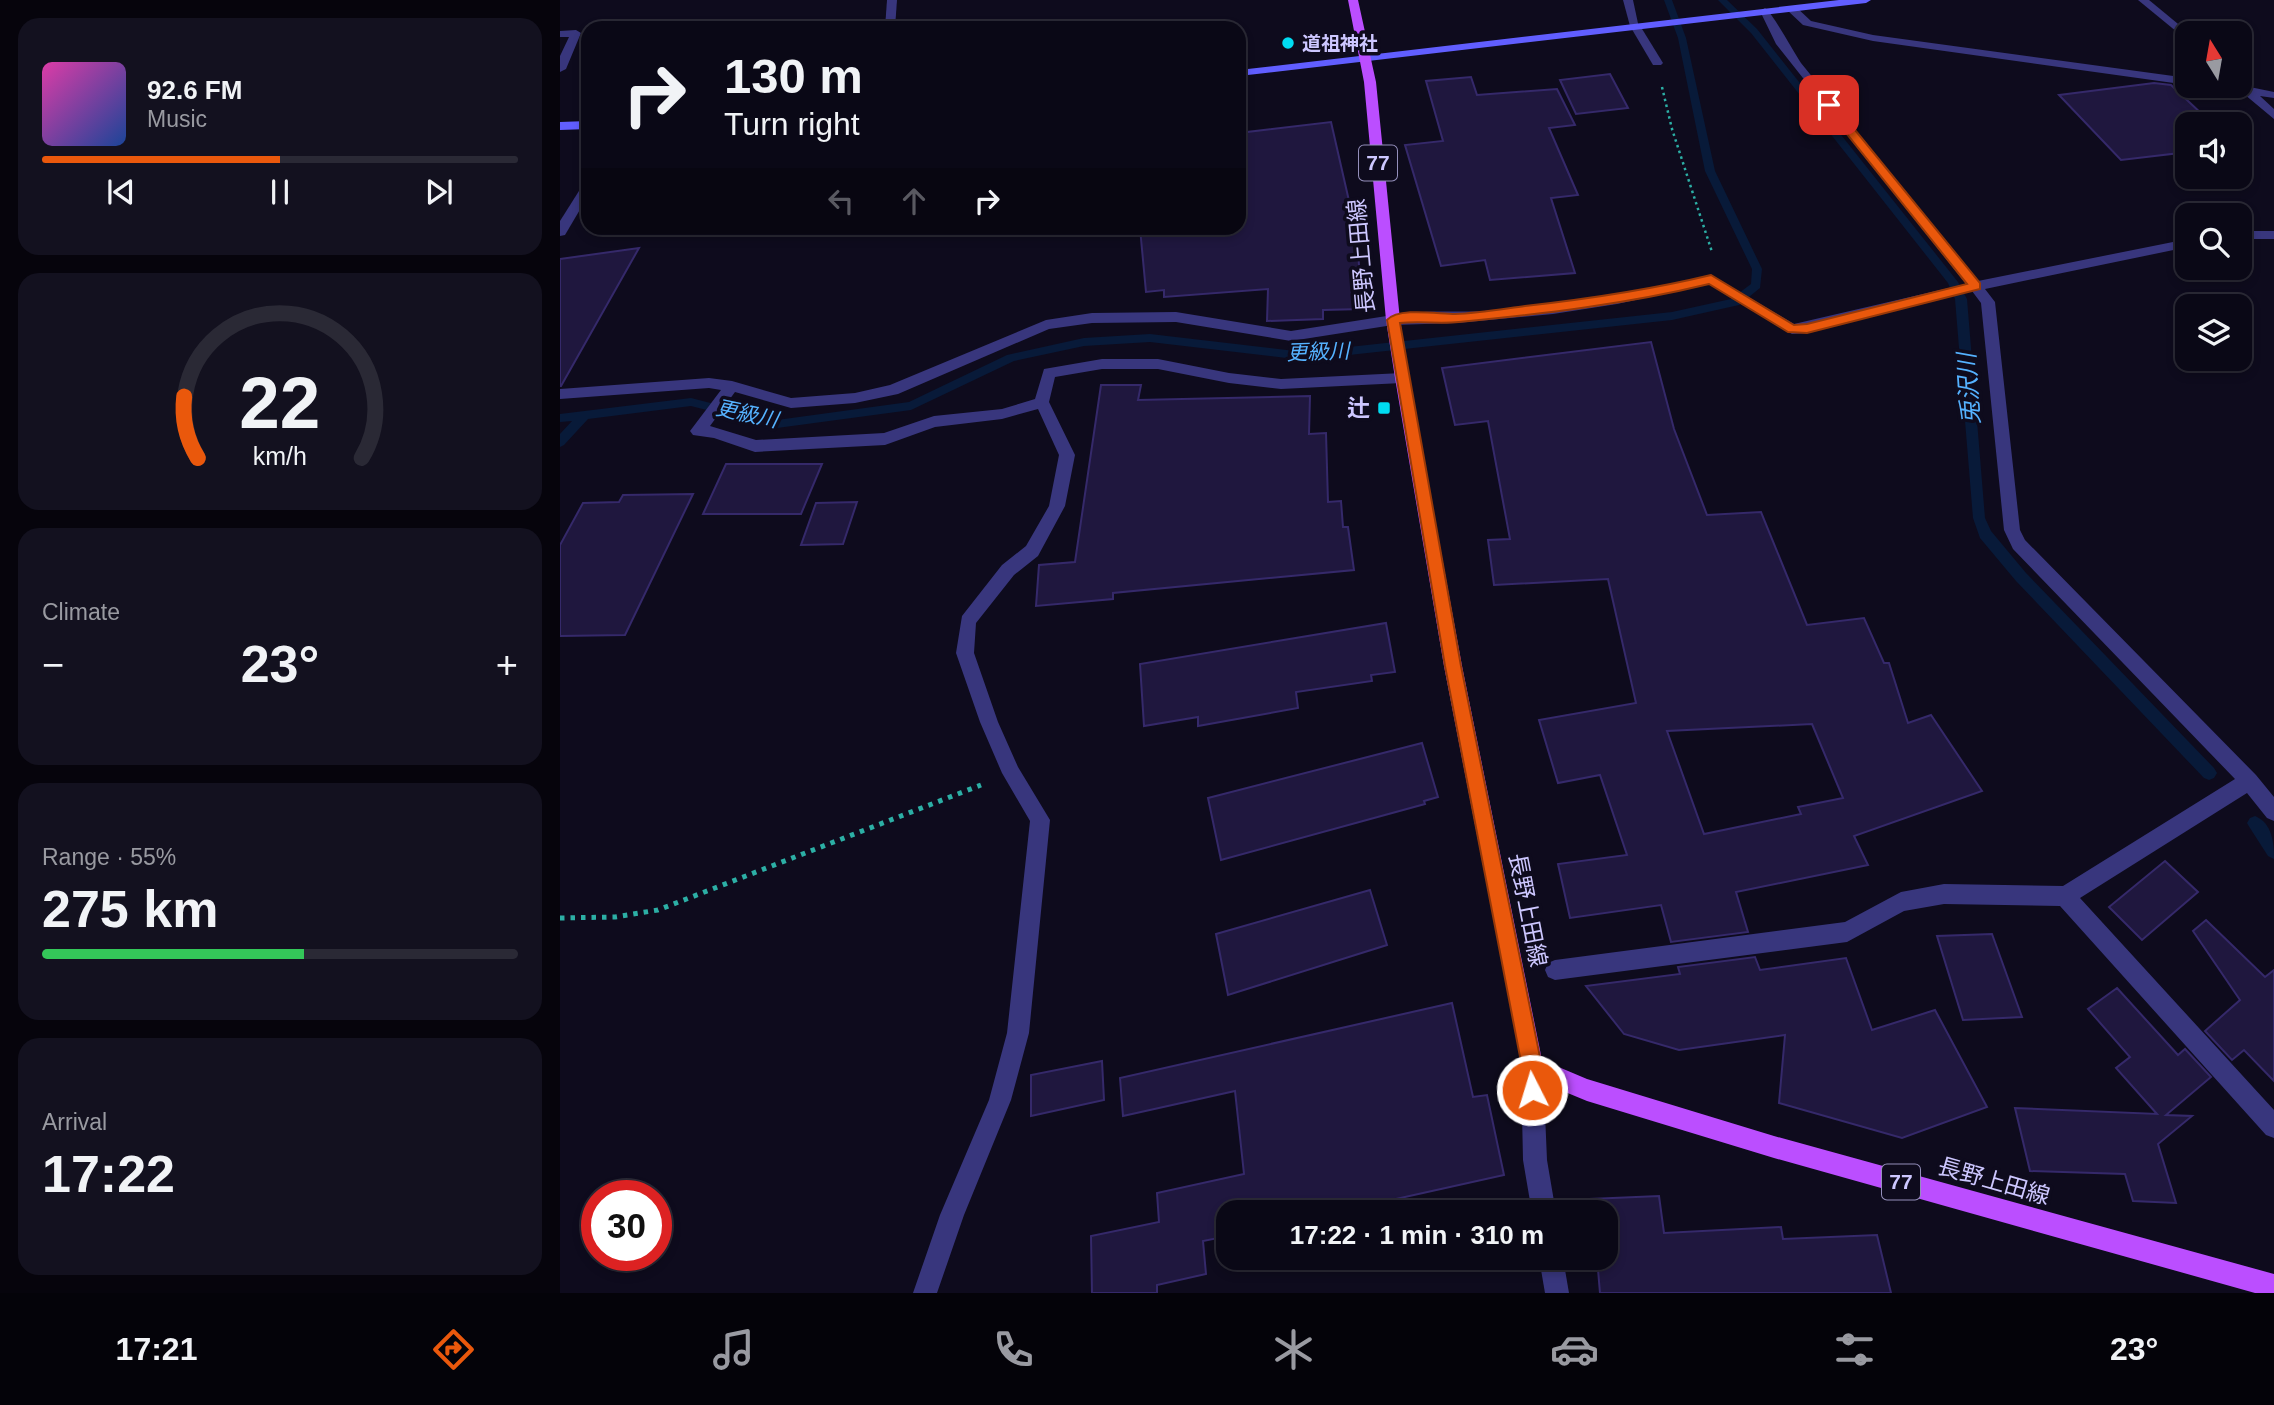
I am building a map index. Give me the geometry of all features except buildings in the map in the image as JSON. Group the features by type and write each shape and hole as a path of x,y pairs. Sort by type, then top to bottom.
{"main road":[{"name":"長野上田線","path":"1353,0 1366,58 1401,370 1453,666 1532,1067 1587,1090 1774,1147 2274,1286"},
{"path":"1246,72 1648,23 1866,0"},
{"path":"560,126 581,125"}],"street":[{"path":"890,21 892,0"},
{"path":"1628,0 1635,26 1657,63"},
{"path":"2143,0 2175,27"},
{"path":"1791,8 1807,23 1872,38 2175,80"},
{"path":"1760,12 1797,65 1972,287 1988,302 2012,530 2019,544 2249,781 2274,812"},
{"path":"560,34 576,33 560,69"},
{"path":"2252,89 2274,95"},
{"path":"2252,95 2274,115"},
{"path":"560,232 581,198"},
{"path":"2252,235 2274,234"},
{"path":"560,394 709,383 791,403 855,398 893,390 1046,326 1092,318 1176,317 1291,336 1394,324 1422,317 1455,318 1586,304 1715,282 1792,329 1807,328 1972,287 2175,246"},
{"path":"925,1293 952,1215 1000,1100 1018,1033 1040,820 1011,773 989,722 965,653 968,621 1000,581 1032,551 1057,506 1067,455 1042,402 1049,373 1102,364 1158,364 1229,378 1281,384 1401,370"},
{"path":"730,389 698,431 715,432 755,446 791,447 885,439 934,422 1002,414 1042,402"},
{"path":"1555,970 1847,932 1901,902 1944,894 2065,896 2249,781"},
{"path":"2065,896 2274,1127"},
{"path":"1532,1067 1535,1160 1542,1200"},
{"path":"1553,1270 1557,1293"}],"path":[{"path":"1657,63 1675,140 1707,228 1716,267 1715,282"},
{"path":"560,918 615,918 658,910 1011,773"}],"waterway":[{"name":"更級川","path":"584,415 691,402 777,424 911,406 1011,358 1084,342 1150,338 1303,356 1672,316 1735,302 1756,285 1757,269 1710,171 1682,38 1668,0"},
{"name":"兎沢川","path":"1722,0 1754,31 1953,282 1961,299 1979,518 1985,534 2021,577 2209,773"},
{"path":"560,418 584,415"},
{"name":"更級川","path":"560,442 584,415"},
{"name":"兎沢川","path":"2255,823 2274,851"}],"place":[{"name":"道祖神社","path":"1288,43"},
{"name":"辻","path":"1384,408"}],"route":[{"path":"1532,1090 1532,1067 1453,666 1393,320 1455,318 1586,304 1651,294 1711,279 1792,329 1807,328 1975,286 1829,105"}]}
